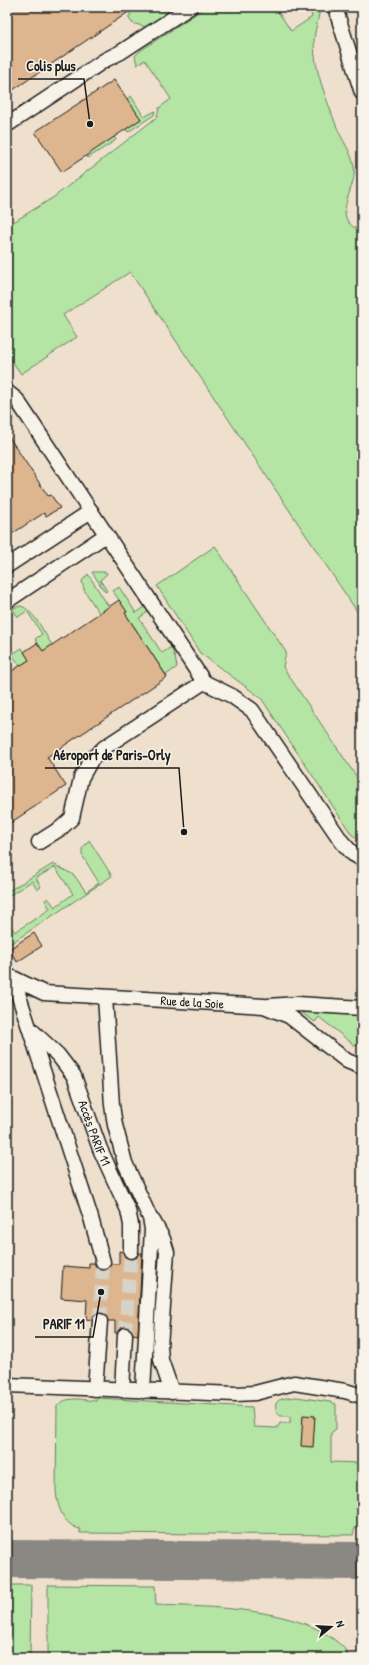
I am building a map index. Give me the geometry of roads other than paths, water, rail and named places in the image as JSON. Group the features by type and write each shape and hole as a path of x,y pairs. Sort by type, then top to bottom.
{"street":[{"path":"7,126 105,60 121,52 190,7"},
{"path":"335,7 362,93"},
{"path":"7,392 17,400 204,682 243,703 252,710 342,842 353,854 362,859"},
{"path":"7,566 91,511"},
{"path":"7,600 106,535"},
{"path":"39,842 61,828 72,818 81,778 91,760 105,747 204,682"},
{"path":"10,978 30,1029 91,1218 103,1262"},
{"name":"Rue de la Soie","path":"10,978 44,993 264,1006 288,1016 358,1066 362,1077"},
{"path":"105,997 112,1105 125,1163 150,1218 163,1239 167,1252 160,1346 161,1360 172,1392"},
{"path":"264,1006 298,1004 362,1008"},
{"name":"Accès PARIF 11","path":"30,1029 48,1044 74,1076 100,1149 128,1210 131,1225 131,1251"},
{"path":"115,1181 132,1178"},
{"path":"143,1391 152,1240 150,1218"},
{"path":"95,1390 100,1321"},
{"path":"122,1390 125,1335"},
{"path":"7,1385 95,1390 236,1394 255,1393 294,1383 345,1391 362,1396"}],"tunnel":[{"path":"125,1335 131,1251"},
{"path":"100,1321 103,1262"}],"place":[{"name":"Colis plus","path":"90,124"},
{"name":"Aéroport de Paris-Orly","path":"184,832"},
{"name":"PARIF 11","path":"101,1292"}]}
